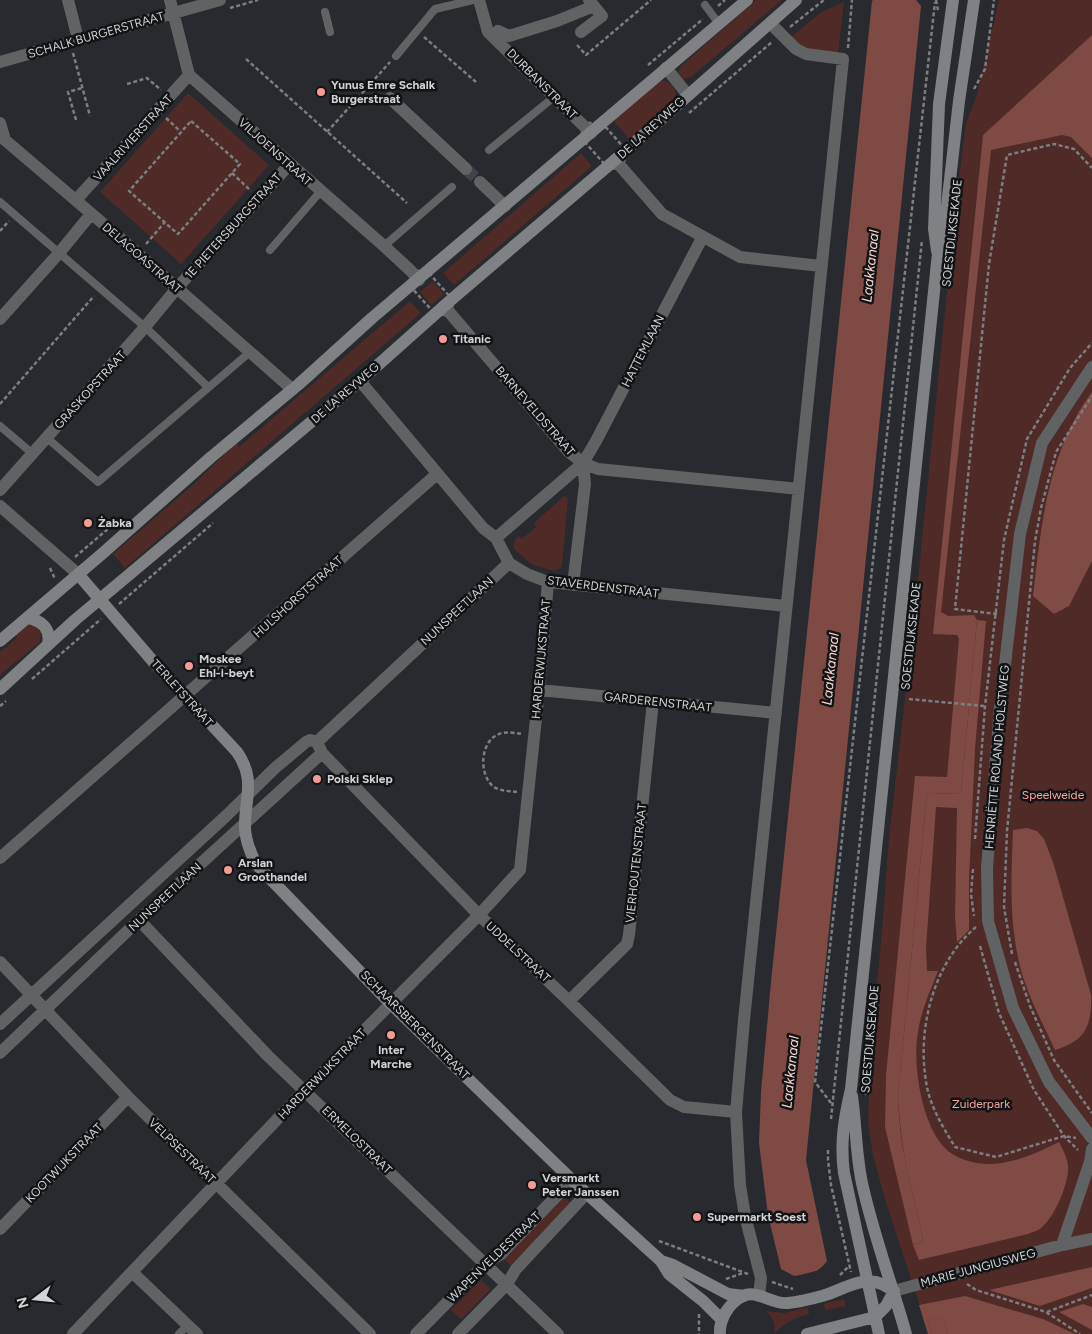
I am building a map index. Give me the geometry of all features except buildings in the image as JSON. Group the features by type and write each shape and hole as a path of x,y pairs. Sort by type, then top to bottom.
{"street":[{"path":"68,0 74,40"},
{"path":"170,0 189,75"},
{"name":"SCHALK BURGERSTRAAT","path":"0,62 220,0"},
{"name":"DURBANSTRAAT","path":"479,0 488,32 581,123 587,136"},
{"path":"0,641 210,458 292,390 372,318 747,0"},
{"name":"DE LA REYWEG","path":"0,688 84,613 360,381 444,306 615,166 626,150 796,0"},
{"name":"SOESTDIJKSEKADE","path":"938,253 934,229 939,104 953,0"},
{"name":"SOESTDIJKSEKADE","path":"879,1334 844,1173 841,1150 844,1117 851,1089 938,253 944,232 959,101 974,0"},
{"path":"581,32 602,16 592,3"},
{"name":"DURBANSTRAAT","path":"494,36 498,31 510,36 558,21 592,3"},
{"path":"770,23 796,48 806,54 843,59 736,1112 740,1185 745,1216 765,1299 786,1304 822,1296 868,1281 881,1283 894,1291 886,1306 875,1317 810,1333"},
{"name":"DE LA REYWEG","path":"666,68 688,95"},
{"name":"VAALRIVIERSTRAAT","path":"76,200 189,75"},
{"name":"VILJOENSTRAAT","path":"189,75 419,279"},
{"path":"390,98 466,169"},
{"name":"DELAGOASTRAAT","path":"0,123 2,143 76,200 292,390"},
{"name":"1E PIETERSBURGSTRAAT","path":"177,288 289,164"},
{"path":"615,166 662,214 702,238 740,257 821,266"},
{"path":"480,182 505,206"},
{"path":"0,319 91,214"},
{"name":"HATTEMLAAN","path":"496,538 583,463 596,442 702,238"},
{"name":"GRASKOPSTRAAT","path":"0,490 145,328 177,288"},
{"name":"BARNEVELDSTRAAT","path":"444,306 568,451 583,463 598,469 800,489"},
{"name":"HENRIËTTE ROLAND HOLSTWEG","path":"1087,1138 1049,1082 1013,1008 988,920 987,868 1020,534 1042,443 1092,367"},
{"path":"360,381 483,528 496,538 509,563"},
{"path":"573,585 585,484 583,463"},
{"name":"HULSHORSTSTRAAT","path":"0,858 437,474"},
{"path":"0,506 78,574"},
{"name":"STAVERDENSTRAAT","path":"509,563 527,574 548,582 786,606"},
{"name":"NUNSPEETLAAN","path":"0,1053 139,920 244,825 288,782 319,747 509,563"},
{"name":"TERLETSTRAAT","path":"78,574 185,697 237,752 246,765 249,792"},
{"name":"HARDERWIJKSTRAAT","path":"73,1334 305,1090 479,915 520,870 548,582"},
{"path":"27,618 42,623 50,636 48,644"},
{"name":"GARDERENSTRAAT","path":"539,690 776,713"},
{"name":"VIERHOUTENSTRAAT","path":"570,1000 627,944 653,701"},
{"name":"NUNSPEETLAAN","path":"0,1024 249,792 306,742 310,740 319,747"},
{"name":"UDDELSTRAAT","path":"319,747 479,915 570,1000 670,1100 684,1107 736,1112"},
{"name":"SCHAARSBERGENSTRAAT","path":"249,792 244,825 250,851 256,864 391,1004 572,1180 661,1261 669,1274 703,1301 722,1320"},
{"name":"ERMELOSTRAAT","path":"139,920 268,1056 558,1334"},
{"name":"VELPSESTRAAT","path":"0,962 128,1098 370,1334"},
{"name":"SOESTDIJKSEKADE","path":"851,1089 862,1184 870,1217 906,1334"},
{"name":"KOOTWIJKSTRAAT","path":"0,1229 128,1098"},
{"path":"1062,1245 1090,1162 1092,1149"},
{"name":"WAPENVELDESTRAAT","path":"416,1334 486,1263 501,1254 572,1180"},
{"name":"WAPENVELDESTRAAT","path":"458,1334 507,1284 516,1269 587,1193"},
{"name":"MARIE JUNGIUSWEG","path":"894,1291 1062,1245 1092,1239"},
{"name":"SCHAARSBERGENSTRAAT","path":"661,1261 673,1265 728,1294 765,1299"},
{"path":"132,1272 188,1331"},
{"path":"720,1334 722,1320 732,1305 744,1296"}],"lane":[{"path":"396,56 435,9 473,0"},
{"path":"705,5 719,24"},
{"path":"325,12 330,32"},
{"path":"489,150 554,96"},
{"path":"384,246 452,187"},
{"path":"270,250 320,192"},
{"path":"0,202 60,252 208,386"},
{"path":"47,438 98,482 250,352"},
{"path":"0,426 33,454"}],"path":[{"path":"843,59 847,54 852,0"},
{"path":"935,0 939,16"},
{"path":"922,234 832,1104 815,1082 935,0"},
{"path":"974,90 985,69 994,0"},
{"path":"417,31 476,82"},
{"path":"74,40 82,88 90,116"},
{"path":"328,132 396,56"},
{"path":"246,59 407,203"},
{"path":"127,84 147,78 169,97"},
{"path":"76,120 68,92 82,88"},
{"path":"158,110 181,132"},
{"path":"191,121 240,164 232,173 178,234 130,191 191,121"},
{"path":"581,123 602,124 626,150 615,166 587,136 581,123"},
{"path":"1011,616 955,609 989,264 1007,155 1054,144 1074,149 1092,168"},
{"path":"232,173 259,199"},
{"path":"138,254 165,222"},
{"path":"410,270 453,316"},
{"path":"410,270 453,316"},
{"path":"0,404 98,292"},
{"path":"1092,396 1056,452 1035,541 1007,831 1004,906 1013,957 1030,1006 1054,1060 1092,1113"},
{"path":"82,552 92,562"},
{"path":"53,577 62,587"},
{"path":"114,589 123,600"},
{"path":"84,613 95,625"},
{"path":"909,699 985,706"},
{"name":"HARDERWIJKSTRAAT","path":"528,794 499,790 493,786 484,772 486,747 499,734 507,732 534,736"},
{"path":"988,920 975,928 961,941 948,960 943,968 926,1019 923,1048 926,1083 938,1119 955,1147 996,1157 1064,1136 1087,1138"},
{"name":"SOESTDIJKSEKADE","path":"866,1099 867,1070"},
{"path":"653,1239 743,1272"},
{"path":"954,1275 976,1290 1046,1312 1080,1334"},
{"path":"761,1278 794,1289"},
{"path":"1046,1312 1092,1294"}],"green space":[{"path":"756,0 782,0 691,77 682,79 678,73 682,65"},
{"name":"Zuiderpark","path":"999,0 1092,0 1092,1334 929,1334 885,1199 873,1156 868,1121 870,1051 889,838 913,629 956,202 966,123 976,98"},
{"path":"844,2 838,53 806,48 795,42 791,37 820,13"},
{"path":"660,80 668,82 673,86 675,99 630,140 612,119"},
{"path":"188,93 269,165 181,264 100,192"},
{"path":"581,153 592,166 454,285 443,273"},
{"path":"433,281 444,294 431,305 420,292"},
{"path":"410,301 421,313 125,568 113,554 194,484 236,443 239,447"},
{"path":"564,496 568,497 562,567 554,571 531,564 513,548 515,539 519,536 522,539 536,527 534,523"},
{"path":"25,624 38,628 41,633 40,642 0,675 0,652 17,638 14,633"},
{"path":"563,1196 571,1204 512,1267 503,1258"},
{"path":"481,1280 491,1289 461,1319 451,1310"},
{"path":"844,1299 846,1306 807,1314 781,1327 775,1334 774,1322 767,1311 784,1313"}],"shaded area":[{"path":"1092,392 1092,561 1069,606 1054,614 1033,596 1039,542 1049,489 1056,464 1065,439 1077,415"},
{"path":"977,620 986,621 975,749 969,880 969,930 957,942 955,917 957,808 936,807 926,948 927,971 938,971 919,1024 916,1045 918,1078 921,1095 932,1128 939,1141 954,1155 974,1162 1002,1163 1038,1152 1059,1142 1067,1159 1068,1172 1064,1190 1056,1209 1040,1229 1028,1234 919,1260 913,1245 923,1242 904,1154 898,1096 927,794 961,794"},
{"path":"1027,828 1037,831 1044,839 1053,862 1091,995 1090,1015 1085,1030 1074,1042 1055,1050 1025,983 1013,926 1011,888 1013,830"},
{"path":"1092,1267 1092,1288 1040,1306 989,1290"},
{"path":"965,1296 1043,1319 1075,1334 948,1334 942,1316 927,1319 932,1334 928,1334 919,1305"},
{"path":"1083,1304 1092,1307 1092,1330 1059,1312"}],"water":[{"name":"Laakkanaal","path":"873,0 916,0 921,6 806,1160 827,1261 816,1271 801,1276 794,1276 781,1269 768,1215 759,1143 761,1092"},
{"path":"1092,35 1092,158 1071,137 1062,135 991,150 941,612 948,616 974,615 977,620 961,794 927,794 898,1096 903,1147 923,1242 913,1245 885,1127 886,1075 915,776 947,777 959,639 957,635 933,634 983,135"},
{"path":"942,1315 948,1334 932,1334 927,1319"}],"pier":[{"path":"816,1271 831,1334 814,1334 800,1275"}],"tunnel":[{"path":"466,169 480,182"}],"place":[{"name":"Yunus Emre Schalk Burgerstraat","path":"321,92"},
{"name":"Titanic","path":"443,339"},
{"name":"Żabka","path":"88,523"},
{"name":"Moskee Ehl-i-beyt","path":"189,666"},
{"name":"Polski Sklep","path":"317,779"},
{"name":"Arslan Groothandel","path":"228,870"},
{"name":"Inter Marche","path":"391,1035"},
{"name":"Versmarkt Peter Janssen","path":"532,1185"},
{"name":"Supermarkt Soest","path":"697,1217"}],"park label":[{"name":"Speelweide","path":"1053,795"}]}
